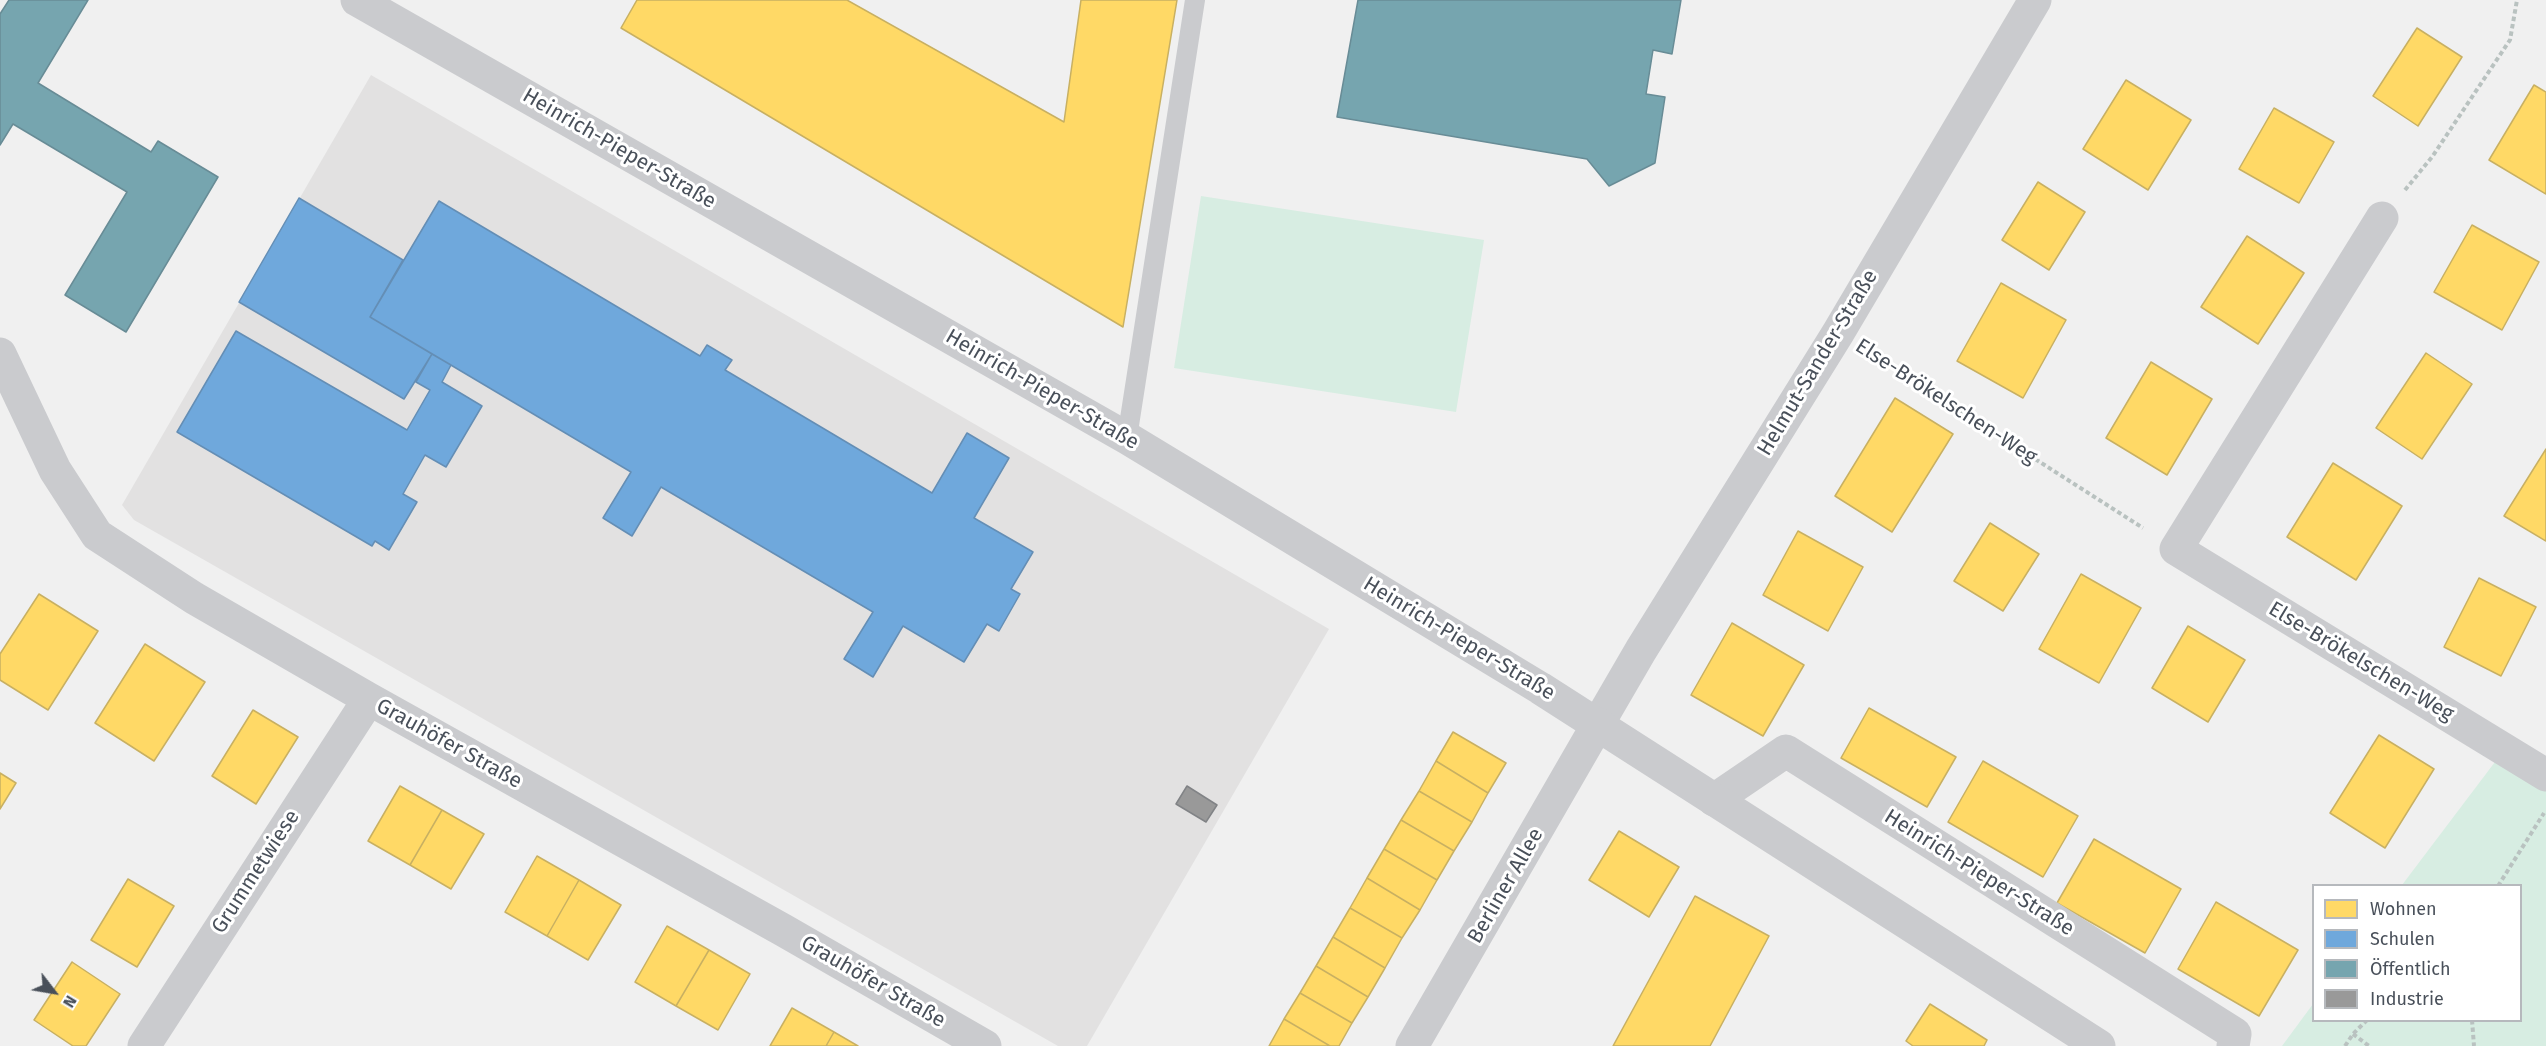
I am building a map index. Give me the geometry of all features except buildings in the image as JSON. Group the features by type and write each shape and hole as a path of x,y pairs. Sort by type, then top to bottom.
{"street":[{"name":"Heinrich-Pieper-Straße","path":"357,0 1127,438 1598,724 2099,1046"},
{"name":"Helmut-Sander-Straße","path":"1598,724 1641,650 1838,333 2035,0"},
{"path":"2176,549 2382,219"},
{"name":"Grauhöfer Straße","path":"0,354 55,470 98,535 194,598 369,699 783,930 984,1046"},
{"name":"Else-Brökelschen-Weg","path":"2176,549 2546,775"},
{"name":"Grummetwiese","path":"144,1046 369,699"},
{"name":"Berliner Allee","path":"1412,1046 1598,724"},
{"name":"Heinrich-Pieper-Straße","path":"1714,800 1786,751 2235,1034 2234,1046"}],"lane":[{"path":"1127,438 1195,0"}],"path":[{"path":"2382,219 2432,157 2510,40 2517,0"},
{"name":"Else-Brökelschen-Weg","path":"1838,333 2176,549"},
{"path":"2499,884 2546,809"},
{"path":"2345,1046 2365,1022"},
{"path":"2472,1022 2474,1046"},
{"path":"2353,1034 2369,1046"}],"shaded area":[{"path":"371,75 1329,629 1087,1046 1058,1046 134,520 122,505"}],"green space":[{"path":"1201,196 1484,240 1456,412 1174,368"},
{"path":"2504,750 2546,775 2546,1046 2282,1046 2312,1005 2312,1022 2522,1022 2522,884 2403,884"}]}
